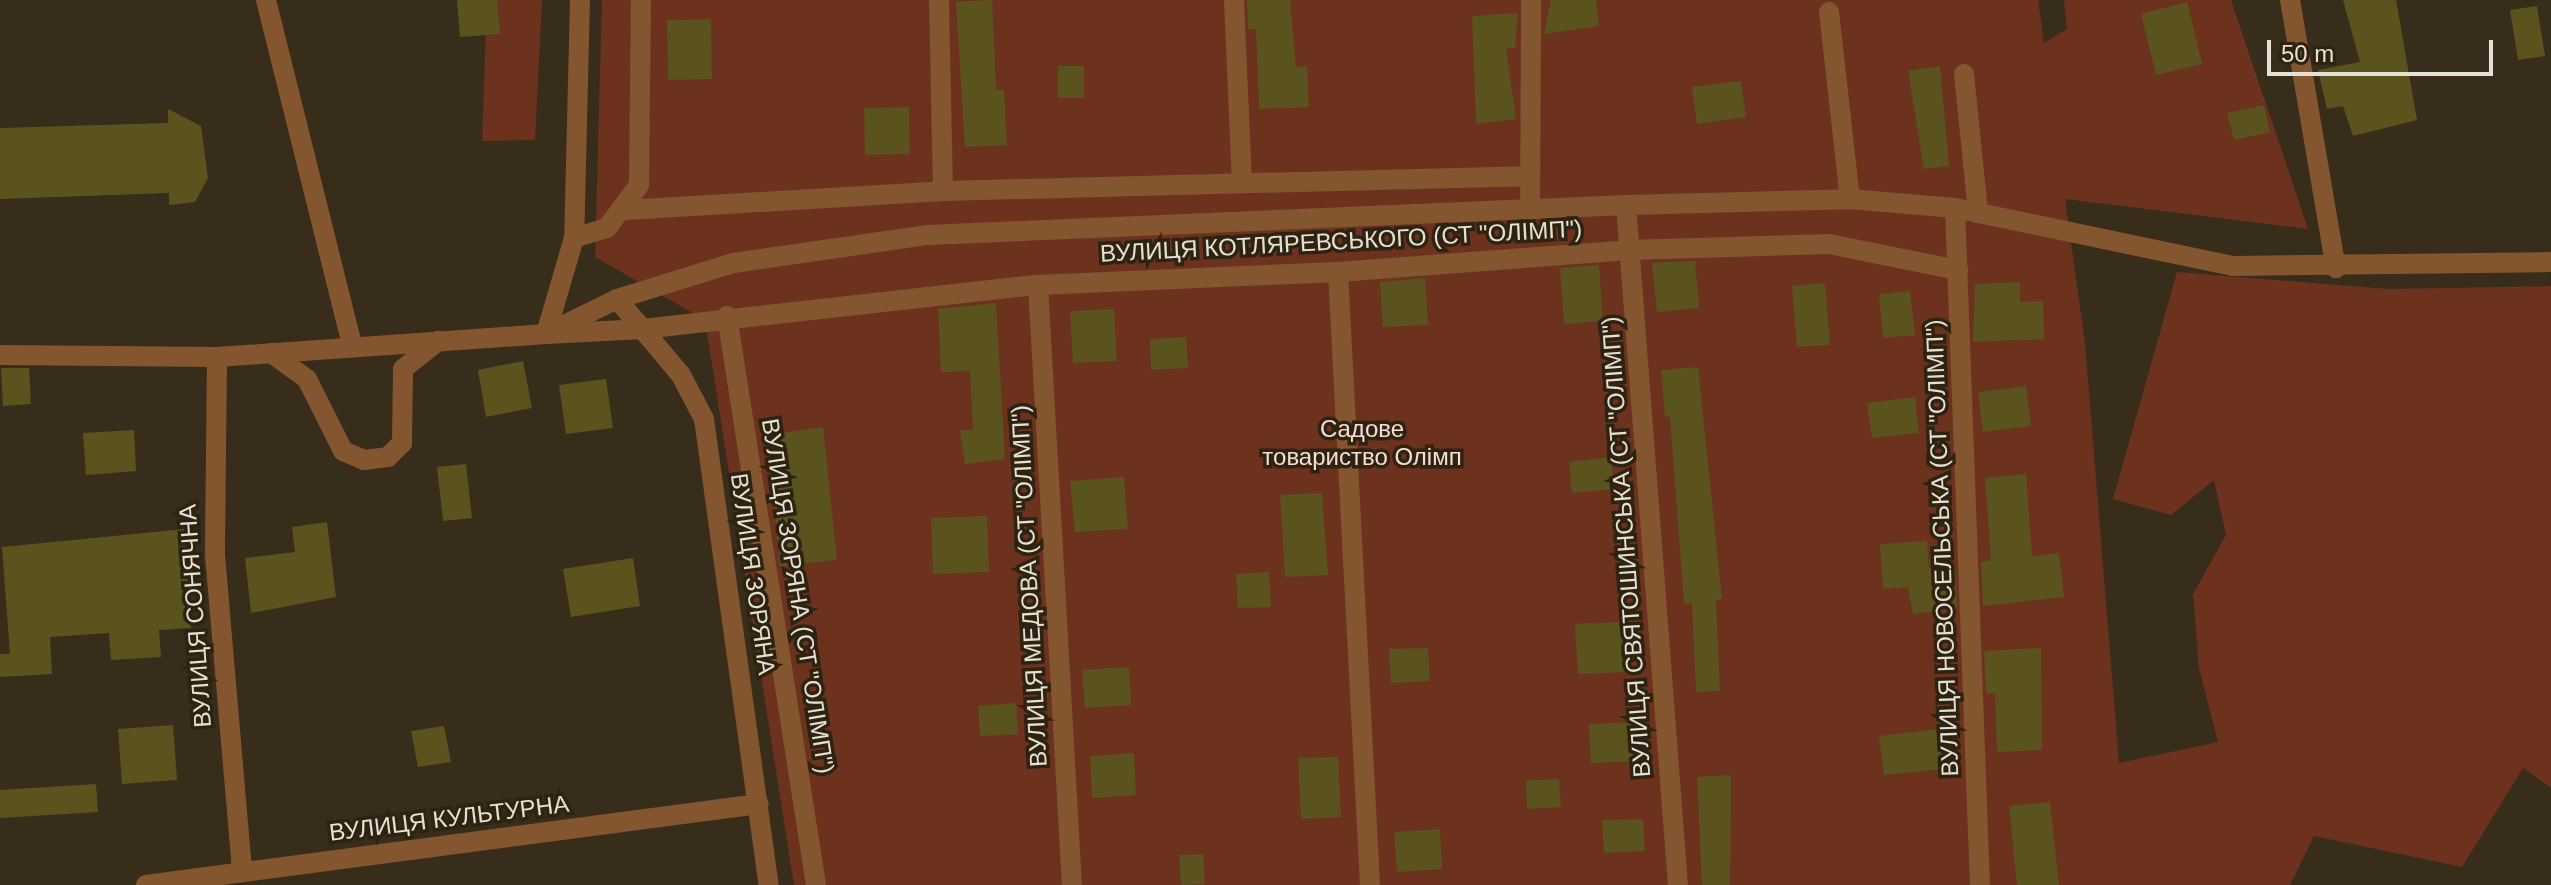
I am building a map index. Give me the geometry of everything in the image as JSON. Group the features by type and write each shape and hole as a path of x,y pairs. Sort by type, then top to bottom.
{"street":[{"path":"266,0 350,346 399,383"},
{"path":"546,334 574,238 580,0"},
{"path":"574,238 607,228 626,210 639,185 641,0"},
{"path":"939,0 943,191"},
{"path":"1234,0 1242,182"},
{"path":"1530,211 1531,0"},
{"path":"2290,0 2336,268"},
{"path":"1829,12 1850,199"},
{"path":"1964,74 1978,213"},
{"path":"626,210 943,191 1530,176"},
{"path":"546,334 617,299 733,263 928,235 1626,205 1850,199 1955,208 2233,266 2336,268 2551,262"},
{"name":"ВУЛИЦЯ СВЯТОШИНСЬКА (СТ \"ОЛІМП\")","path":"1626,205 1678,885"},
{"name":"ВУЛИЦЯ НОВОСЕЛЬСЬКА (СТ \"ОЛІМП\")","path":"1955,208 1980,885"},
{"name":"ВУЛИЦЯ КОТЛЯРЕВСЬКОГО (СТ \"ОЛІМП\")","path":"0,355 217,357 643,329 727,316 1038,285 1338,272 1629,250 1829,244 1958,270"},
{"path":"1338,272 1370,885"},
{"name":"ВУЛИЦЯ МЕДОВА (СТ \"ОЛІМП\")","path":"1038,285 1072,885"},
{"name":"ВУЛИЦЯ ЗОРЯНА","path":"617,299 681,375 704,419 769,885"},
{"name":"ВУЛИЦЯ ЗОРЯНА (СТ \"ОЛІМП\")","path":"727,316 816,885"},
{"path":"271,353 307,379 343,451 364,460 388,457 402,443 399,383 403,369 438,341"},
{"path":"307,379 312,363 350,346"},
{"name":"ВУЛИЦЯ СОНЯЧНА","path":"217,357 215,555 242,871"},
{"name":"ВУЛИЦЯ КУЛЬТУРНА","path":"146,885 759,804"}],"green space":[{"path":"487,0 542,0 535,140 482,141"},
{"name":"Садове товариство Олімп","path":"602,0 2038,0 2044,43 2067,29 2064,0 2231,0 2308,229 2065,199 2085,343 2119,763 2218,742 2199,668 2193,594 2226,535 2214,480 2171,515 2113,499 2177,272 2389,289 2551,286 2551,788 2523,768 2462,867 2314,836 2290,885 794,885 705,320 595,257"}],"building":[{"path":"457,0 497,0 500,34 460,37"},
{"path":"992,0 996,90 1004,90 1007,145 965,147 956,2"},
{"path":"1247,0 1290,0 1296,67 1307,66 1309,107 1259,109 1256,29 1248,29"},
{"path":"1551,0 1596,0 1599,26 1544,34"},
{"path":"2343,0 2396,0 2417,120 2353,136 2343,106 2327,109 2318,70 2360,62"},
{"path":"2187,2 2202,64 2156,75 2141,14"},
{"path":"2537,6 2545,56 2518,60 2510,10"},
{"path":"1518,13 1515,48 1506,48 1516,119 1476,124 1472,16"},
{"path":"711,19 712,79 668,80 667,20"},
{"path":"1058,66 1084,66 1084,98 1058,98"},
{"path":"1940,66 1949,166 1924,169 1908,71"},
{"path":"1741,81 1746,117 1697,124 1692,87"},
{"path":"2264,105 2270,132 2234,140 2227,113"},
{"path":"909,107 910,154 865,155 864,108"},
{"path":"168,109 201,126 208,178 195,202 169,205 169,193 0,199 0,128 168,123"},
{"path":"1695,261 1699,308 1657,312 1652,263"},
{"path":"1599,265 1603,321 1564,324 1560,268"},
{"path":"1425,278 1428,325 1383,327 1380,282"},
{"path":"2020,282 2020,302 2043,301 2044,339 1973,342 1975,284"},
{"path":"1825,283 1830,345 1797,347 1792,286"},
{"path":"1910,291 1915,335 1883,338 1879,294"},
{"path":"996,303 1005,459 965,464 960,431 973,429 970,371 941,372 938,309"},
{"path":"1114,309 1117,361 1073,363 1070,311"},
{"path":"1186,337 1188,368 1151,370 1150,339"},
{"path":"523,361 532,408 486,417 478,370"},
{"path":"1698,367 1722,599 1716,600 1720,691 1696,692 1692,603 1684,604 1670,416 1665,417 1661,370"},
{"path":"1,368 29,368 31,404 3,406"},
{"path":"606,379 613,428 566,434 559,385"},
{"path":"2026,386 2031,426 1983,432 1978,392"},
{"path":"1915,397 1919,433 1872,438 1867,403"},
{"path":"823,427 837,560 780,566 768,435"},
{"path":"134,430 136,471 86,475 83,433"},
{"path":"1611,457 1614,489 1572,493 1569,462"},
{"path":"466,464 472,518 443,521 437,467"},
{"path":"2026,474 2032,556 2059,553 2064,597 1983,606 1981,562 1991,560 1985,478"},
{"path":"1124,477 1128,529 1075,532 1070,481"},
{"path":"1322,493 1328,575 1285,577 1280,495"},
{"path":"987,516 989,572 933,574 931,518"},
{"path":"327,522 336,597 251,613 245,558 295,552 292,527"},
{"path":"185,529 191,628 159,630 161,657 111,660 109,633 50,637 52,674 0,677 0,654 10,654 2,547"},
{"path":"1927,541 1929,568 1955,565 1957,609 1913,614 1908,587 1883,589 1880,544"},
{"path":"633,558 640,606 571,617 563,569"},
{"path":"1269,572 1271,607 1238,608 1236,574"},
{"path":"1625,622 1628,672 1578,674 1575,624"},
{"path":"1428,648 1430,681 1391,683 1389,649"},
{"path":"2041,648 2042,750 1997,752 1995,693 1986,694 1984,651"},
{"path":"1129,667 1131,705 1085,708 1082,670"},
{"path":"1016,703 1018,734 980,736 978,706"},
{"path":"1638,722 1640,761 1591,763 1589,724"},
{"path":"173,725 177,780 122,784 118,729"},
{"path":"444,726 451,762 418,767 411,731"},
{"path":"1939,729 1944,769 1884,775 1879,736"},
{"path":"1134,753 1136,795 1092,798 1090,756"},
{"path":"1338,757 1341,817 1301,819 1298,758"},
{"path":"1731,775 1730,885 1702,885 1697,777"},
{"path":"1559,779 1561,807 1527,809 1526,780"},
{"path":"96,784 98,812 0,818 0,790"},
{"path":"2050,802 2059,885 2017,885 2009,806"},
{"path":"1643,819 1645,851 1604,853 1602,820"},
{"path":"1440,829 1442,869 1397,872 1394,832"},
{"path":"1203,854 1205,884 1181,885 1179,855"}]}
